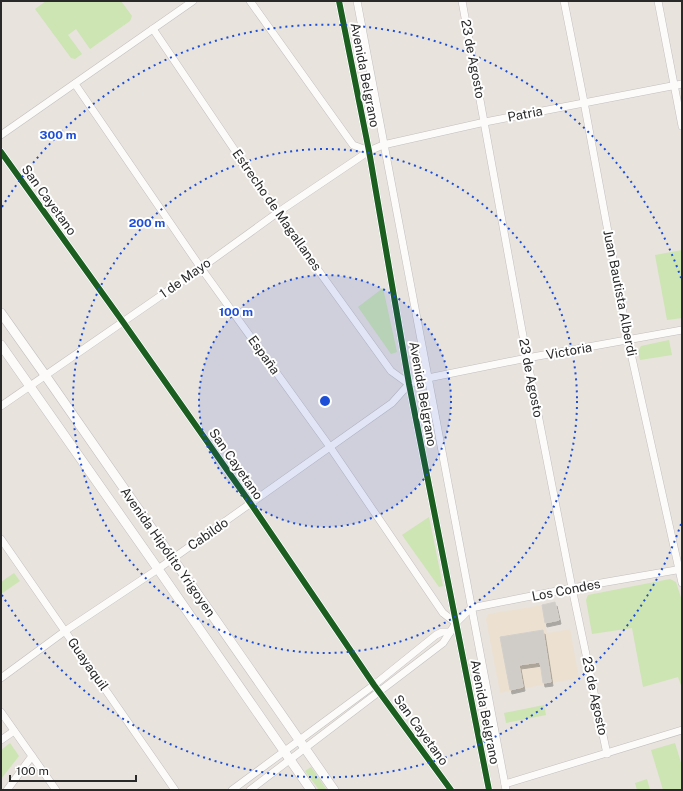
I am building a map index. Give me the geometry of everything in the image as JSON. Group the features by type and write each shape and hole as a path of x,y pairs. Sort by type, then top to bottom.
{"street":[{"path":"1,135 193,1"},
{"path":"250,1 353,145 369,151"},
{"name":"Avenida Belgrano","path":"339,1 369,151 409,384 489,790"},
{"name":"Avenida Belgrano","path":"357,1 505,787"},
{"name":"23 de Agosto","path":"462,1 527,358 572,588 607,754"},
{"name":"Juan Bautista Alberdi","path":"564,1 628,340 682,583"},
{"path":"658,1 682,126"},
{"name":"Estrecho de Magallanes","path":"153,29 277,213 391,371 409,384"},
{"name":"España","path":"75,84 200,268 330,447 442,613 456,623"},
{"name":"Patria","path":"369,151 383,145 484,122 682,84"},
{"name":"1 de Mayo","path":"1,406 277,213 369,151"},
{"name":"San Cayetano","path":"1,152 251,504 374,685 451,790"},
{"name":"Avenida Hipólito Yrigoyen","path":"1,313 46,375 172,559 334,790"},
{"name":"Victoria","path":"409,384 428,378 527,358 682,330"},
{"name":"Avenida Hipólito Yrigoyen","path":"1,345 310,790"},
{"name":"Cabildo","path":"1,678 65,631 158,569 392,403 409,384"},
{"name":"Guayaquil","path":"1,539 175,790"},
{"name":"Los Condes","path":"472,608 572,588 680,570"},
{"path":"232,790 286,756 305,749 443,643 456,623 472,608"},
{"path":"250,790 300,741 374,685 436,635 442,632 450,632"},
{"path":"1,712 56,790"},
{"path":"505,787 682,730"},
{"path":"1,740 14,731"},
{"path":"7,790 32,756"}],"shaded area":[{"path":"542,605 547,633 570,629 579,678 500,693 486,619 488,614"}],"green space":[{"path":"46,1 121,1 132,16 130,21 90,49 76,29 68,35 82,54 75,59 71,58 35,9"},
{"path":"682,250 682,318 667,320 655,255"},
{"path":"383,288 397,352 391,354 358,307"},
{"path":"669,340 672,355 640,360 638,351 641,346"},
{"path":"429,517 443,586 439,587 402,535"},
{"path":"14,573 20,581 1,594 1,582"},
{"path":"670,579 676,582 682,601 682,688 678,677 643,687 632,628 592,634 586,600 588,595"},
{"path":"544,705 546,715 506,723 504,713"},
{"path":"10,743 19,756 1,779 1,750"},
{"path":"675,743 682,766 682,790 663,790 651,750"},
{"path":"311,767 327,790 319,790 305,771"},
{"path":"647,779 650,790 637,790 635,783"}],"building":[{"path":"555,602 559,620 545,623 542,605"},
{"path":"543,630 551,682 543,683 540,662 519,665 523,687 510,690 500,637"}],"cycle path":[{"path":"339,1 369,151 409,384 489,790"},
{"path":"1,152 251,504 374,685 451,790"}]}
